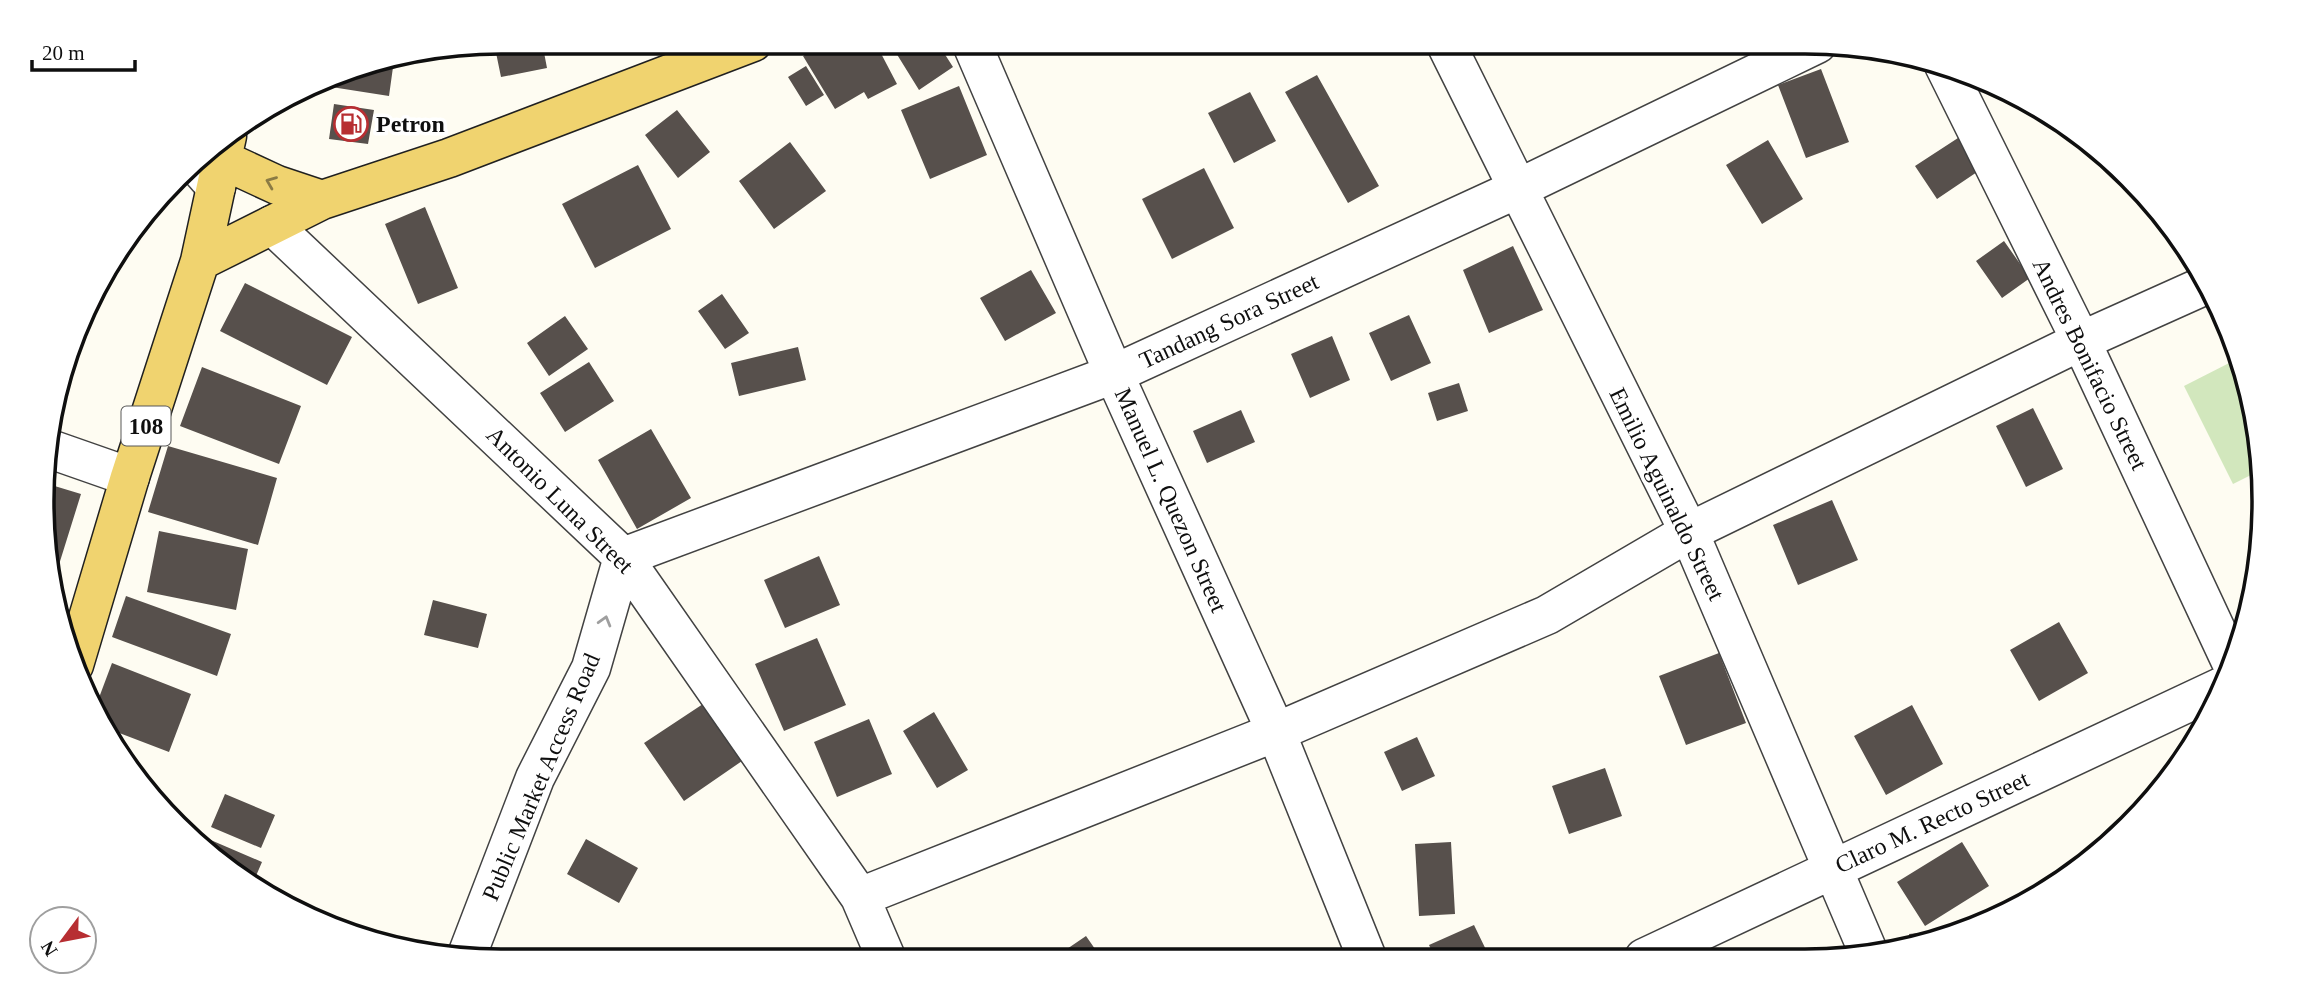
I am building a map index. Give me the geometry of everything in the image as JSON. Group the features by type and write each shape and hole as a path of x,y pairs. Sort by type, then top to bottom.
{"main road":[{"path":"200,261 322,200 449,158 722,54"},
{"path":"215,161 322,200"},
{"name":"108","path":"79,648 130,477 200,261 215,161"}],"street":[{"name":"Manuel L. Quezon Street","path":"976,54 1114,374 1276,732 1363,949"},
{"name":"Emilio Aguinaldo Street","path":"1451,54 1689,532 1865,945"},
{"name":"Tandang Sora Street","path":"624,557 1114,374 1517,189 1796,54"},
{"name":"Andres Bonifacio Street","path":"1951,79 2081,341 2226,651"},
{"name":"Antonio Luna Street","path":"272,225 624,557 860,898 882,949"},
{"path":"860,898 1276,732 1547,615 1689,532 2081,341 2198,289"},
{"path":"57,451 130,477"},
{"name":"Public Market Access Road","path":"470,948 535,778 591,668 624,557"},
{"name":"Claro M. Recto Street","path":"1663,949 2209,693"}],"green space":[{"path":"2230,363 2243,414 2251,475 2233,484 2184,386"}],"building":[{"path":"496,54 544,54 547,68 501,77"},
{"path":"881,54 897,84 868,99 864,92 835,109 803,56"},
{"path":"897,54 945,54 953,67 919,90"},
{"path":"806,66 824,95 806,106 788,77"},
{"path":"393,68 389,96 332,87"},
{"path":"1821,69 1849,142 1806,158 1778,85"},
{"path":"1317,75 1379,186 1348,203 1285,92"},
{"path":"959,86 987,155 930,179 901,110"},
{"path":"1250,92 1276,141 1234,163 1208,113"},
{"name":"Petron","path":"334,104 374,110 368,144 329,139"},
{"path":"677,110 710,152 678,178 645,135"},
{"path":"1958,138 1980,170 1937,199 1915,166"},
{"path":"1768,140 1803,199 1762,224 1726,165"},
{"path":"790,142 826,191 774,229 739,181"},
{"path":"638,165 671,229 595,268 562,204"},
{"path":"1204,168 1234,228 1172,259 1142,199"},
{"path":"425,207 458,288 418,304 385,224"},
{"path":"2004,241 2030,278 2002,298 1976,261"},
{"path":"1513,246 1543,310 1489,333 1463,270"},
{"path":"1031,270 1056,313 1005,341 980,298"},
{"path":"245,283 352,337 327,385 220,331"},
{"path":"722,294 749,333 725,349 698,311"},
{"path":"1409,315 1431,363 1391,381 1369,333"},
{"path":"565,316 588,349 549,376 527,343"},
{"path":"1332,336 1350,380 1310,398 1291,354"},
{"path":"798,347 806,380 739,396 731,363"},
{"path":"589,362 614,401 565,432 540,393"},
{"path":"202,367 301,406 279,464 180,426"},
{"path":"1459,383 1468,411 1437,421 1428,393"},
{"path":"2033,408 2063,469 2026,487 1996,426"},
{"path":"1241,410 1255,442 1207,463 1193,431"},
{"path":"651,429 691,498 637,529 598,460"},
{"path":"168,446 277,478 258,545 148,512"},
{"path":"55,486 81,494 59,565"},
{"path":"1832,500 1858,560 1798,585 1773,525"},
{"path":"159,531 248,549 236,610 147,592"},
{"path":"819,556 840,605 785,628 764,580"},
{"path":"126,596 231,634 217,676 112,637"},
{"path":"433,600 487,614 478,648 424,635"},
{"path":"2059,622 2088,673 2039,701 2010,650"},
{"path":"817,638 846,705 784,731 755,664"},
{"path":"1719,653 1746,723 1686,745 1659,676"},
{"path":"112,663 191,694 169,752 119,733 99,697"},
{"path":"703,704 742,761 684,801 644,743"},
{"path":"1912,705 1943,764 1886,795 1854,736"},
{"path":"934,712 968,770 937,788 903,731"},
{"path":"869,719 892,774 837,797 814,742"},
{"path":"1417,737 1435,776 1402,791 1384,752"},
{"path":"1605,768 1622,816 1569,834 1552,786"},
{"path":"225,794 275,815 261,848 211,827"},
{"path":"208,839 262,862 256,875"},
{"path":"586,839 638,868 619,903 567,874"},
{"path":"1451,842 1455,914 1419,916 1415,844"},
{"path":"1962,842 1989,886 1925,926 1897,882"},
{"path":"1474,925 1486,949 1431,949 1429,945"},
{"path":"1086,936 1095,949 1067,949"}],"place":[{"name":"Petron","path":"351,124"}]}
